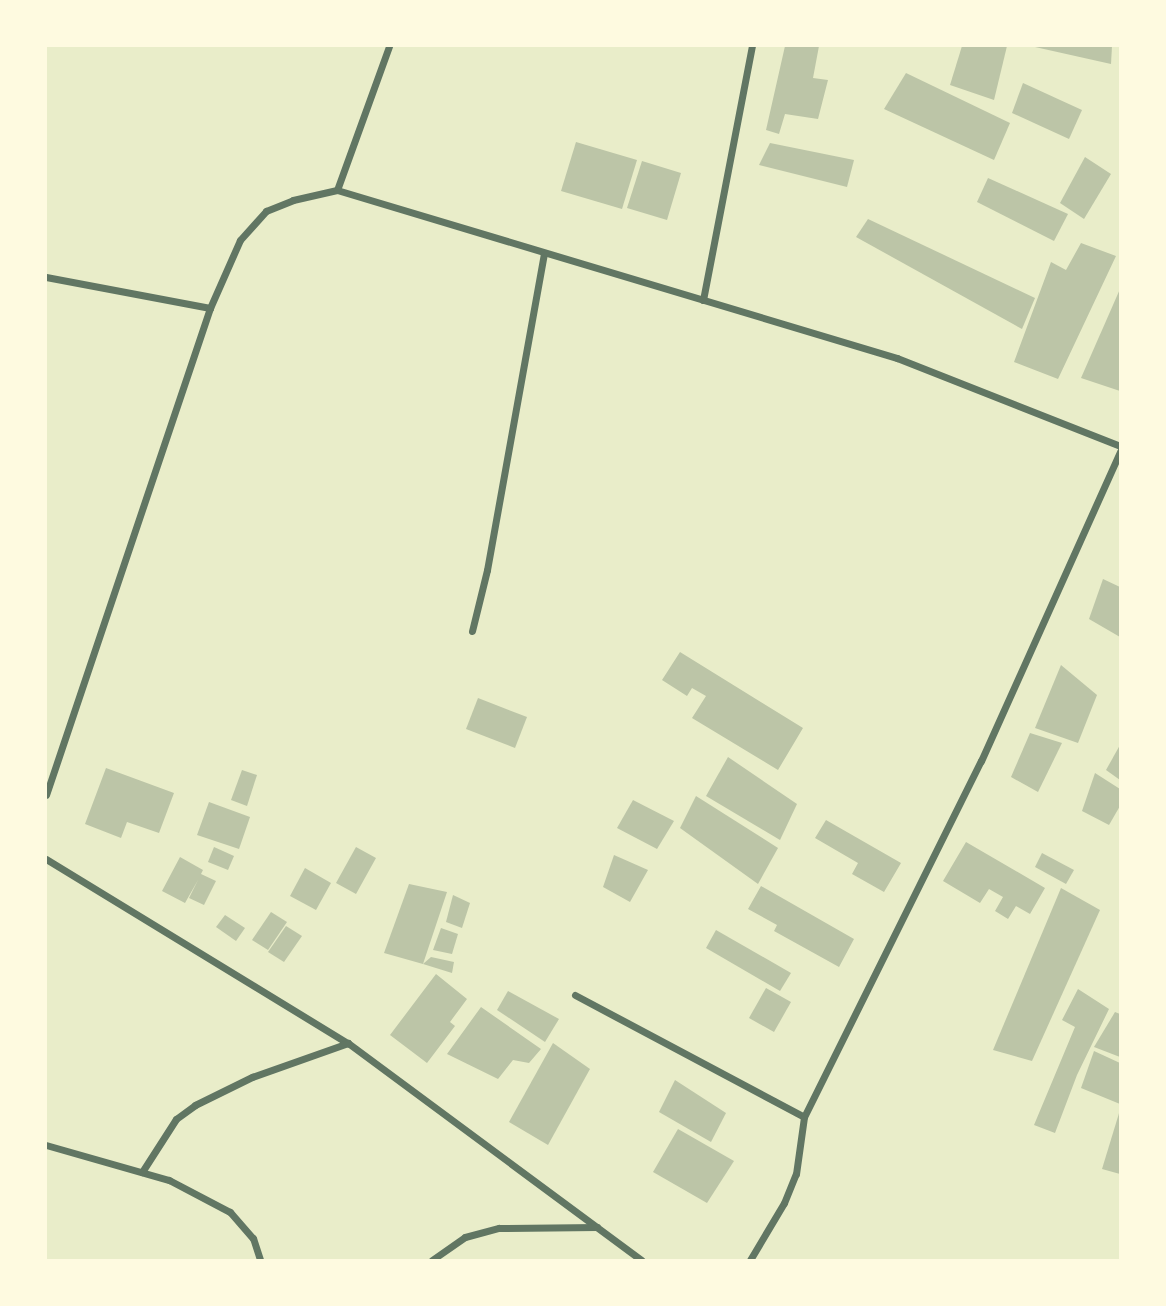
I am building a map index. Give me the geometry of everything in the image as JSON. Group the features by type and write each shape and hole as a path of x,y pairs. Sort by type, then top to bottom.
{"street":[{"path":"337,190 389,46"},
{"path":"703,300 752,46"},
{"path":"46,795 210,308 240,240 266,211 293,200 337,190 897,358 1121,446"},
{"path":"472,631 487,570 544,253"},
{"path":"46,277 210,308"},
{"path":"750,1261 784,1203 796,1174 804,1117 981,761 1121,451"},
{"path":"46,859 348,1043 641,1261"},
{"path":"575,995 804,1117"},
{"path":"142,1172 176,1119 195,1105 252,1077 348,1043"},
{"path":"46,1145 169,1180 230,1212 253,1238 260,1261"},
{"path":"432,1261 465,1237 499,1228 597,1227"}],"building":[{"path":"785,46 819,46 813,78 828,80 818,119 785,114 779,134 766,130"},
{"path":"962,46 1007,46 994,100 950,85"},
{"path":"1112,46 1111,64 1035,47"},
{"path":"906,73 1010,123 994,160 884,109"},
{"path":"1023,83 1082,110 1069,139 1012,113"},
{"path":"576,142 637,160 622,209 561,191"},
{"path":"770,143 854,160 847,187 759,165"},
{"path":"1085,157 1111,174 1084,219 1060,203"},
{"path":"642,161 681,173 667,220 627,208"},
{"path":"988,178 1068,214 1054,241 977,202"},
{"path":"868,219 1035,298 1022,329 856,237"},
{"path":"1081,243 1116,256 1058,379 1014,362 1051,262 1066,270"},
{"path":"1120,289 1120,391 1081,378"},
{"path":"1103,579 1120,587 1120,637 1089,619"},
{"path":"680,652 803,728 778,770 692,718 706,696 692,688 687,696 662,680"},
{"path":"1061,665 1097,695 1078,743 1035,728"},
{"path":"478,698 527,717 515,748 466,729"},
{"path":"1030,733 1062,743 1038,792 1011,777"},
{"path":"1120,745 1120,780 1106,770"},
{"path":"728,757 797,804 780,840 706,796"},
{"path":"106,768 174,793 159,833 127,822 121,838 85,824"},
{"path":"242,770 257,775 247,806 231,800"},
{"path":"1095,773 1120,789 1120,806 1109,825 1082,811"},
{"path":"696,796 778,848 758,884 680,828"},
{"path":"633,800 674,821 657,849 617,828"},
{"path":"209,802 250,817 239,849 197,835"},
{"path":"826,820 901,863 884,892 852,874 858,863 815,838"},
{"path":"966,842 1045,888 1030,914 1016,906 1008,919 995,911 1003,897 989,889 980,903 943,881"},
{"path":"214,847 234,856 228,870 208,862"},
{"path":"356,847 376,858 356,894 336,883"},
{"path":"1042,853 1074,870 1066,884 1035,867"},
{"path":"614,855 648,870 630,902 603,887"},
{"path":"180,857 203,870 201,874 216,881 204,905 189,898 198,880 185,903 162,891"},
{"path":"305,868 331,883 316,910 290,896"},
{"path":"409,884 447,892 423,964 384,953"},
{"path":"761,886 854,939 839,967 774,931 777,925 748,909"},
{"path":"1061,888 1100,910 1032,1061 993,1050"},
{"path":"453,895 470,903 462,928 446,922"},
{"path":"271,912 287,922 268,950 252,940"},
{"path":"225,915 245,928 236,941 216,927"},
{"path":"286,926 302,936 284,962 268,952"},
{"path":"441,928 458,934 452,954 433,950"},
{"path":"716,930 791,973 780,991 706,948"},
{"path":"431,957 454,962 452,973 423,964"},
{"path":"436,974 467,999 450,1022 455,1026 427,1063 390,1035"},
{"path":"766,988 791,1002 774,1032 749,1018"},
{"path":"1078,989 1109,1009 1077,1075 1055,1133 1034,1125 1075,1027 1062,1020"},
{"path":"508,991 559,1019 545,1042 497,1010"},
{"path":"481,1007 541,1049 529,1063 513,1060 498,1079 447,1054"},
{"path":"1115,1012 1120,1014 1120,1057 1094,1047"},
{"path":"553,1043 590,1069 548,1145 509,1122"},
{"path":"1094,1051 1120,1063 1120,1104 1081,1088"},
{"path":"675,1080 726,1113 711,1142 659,1112"},
{"path":"1120,1110 1120,1174 1102,1169"},
{"path":"678,1129 734,1161 707,1203 653,1172"}]}
